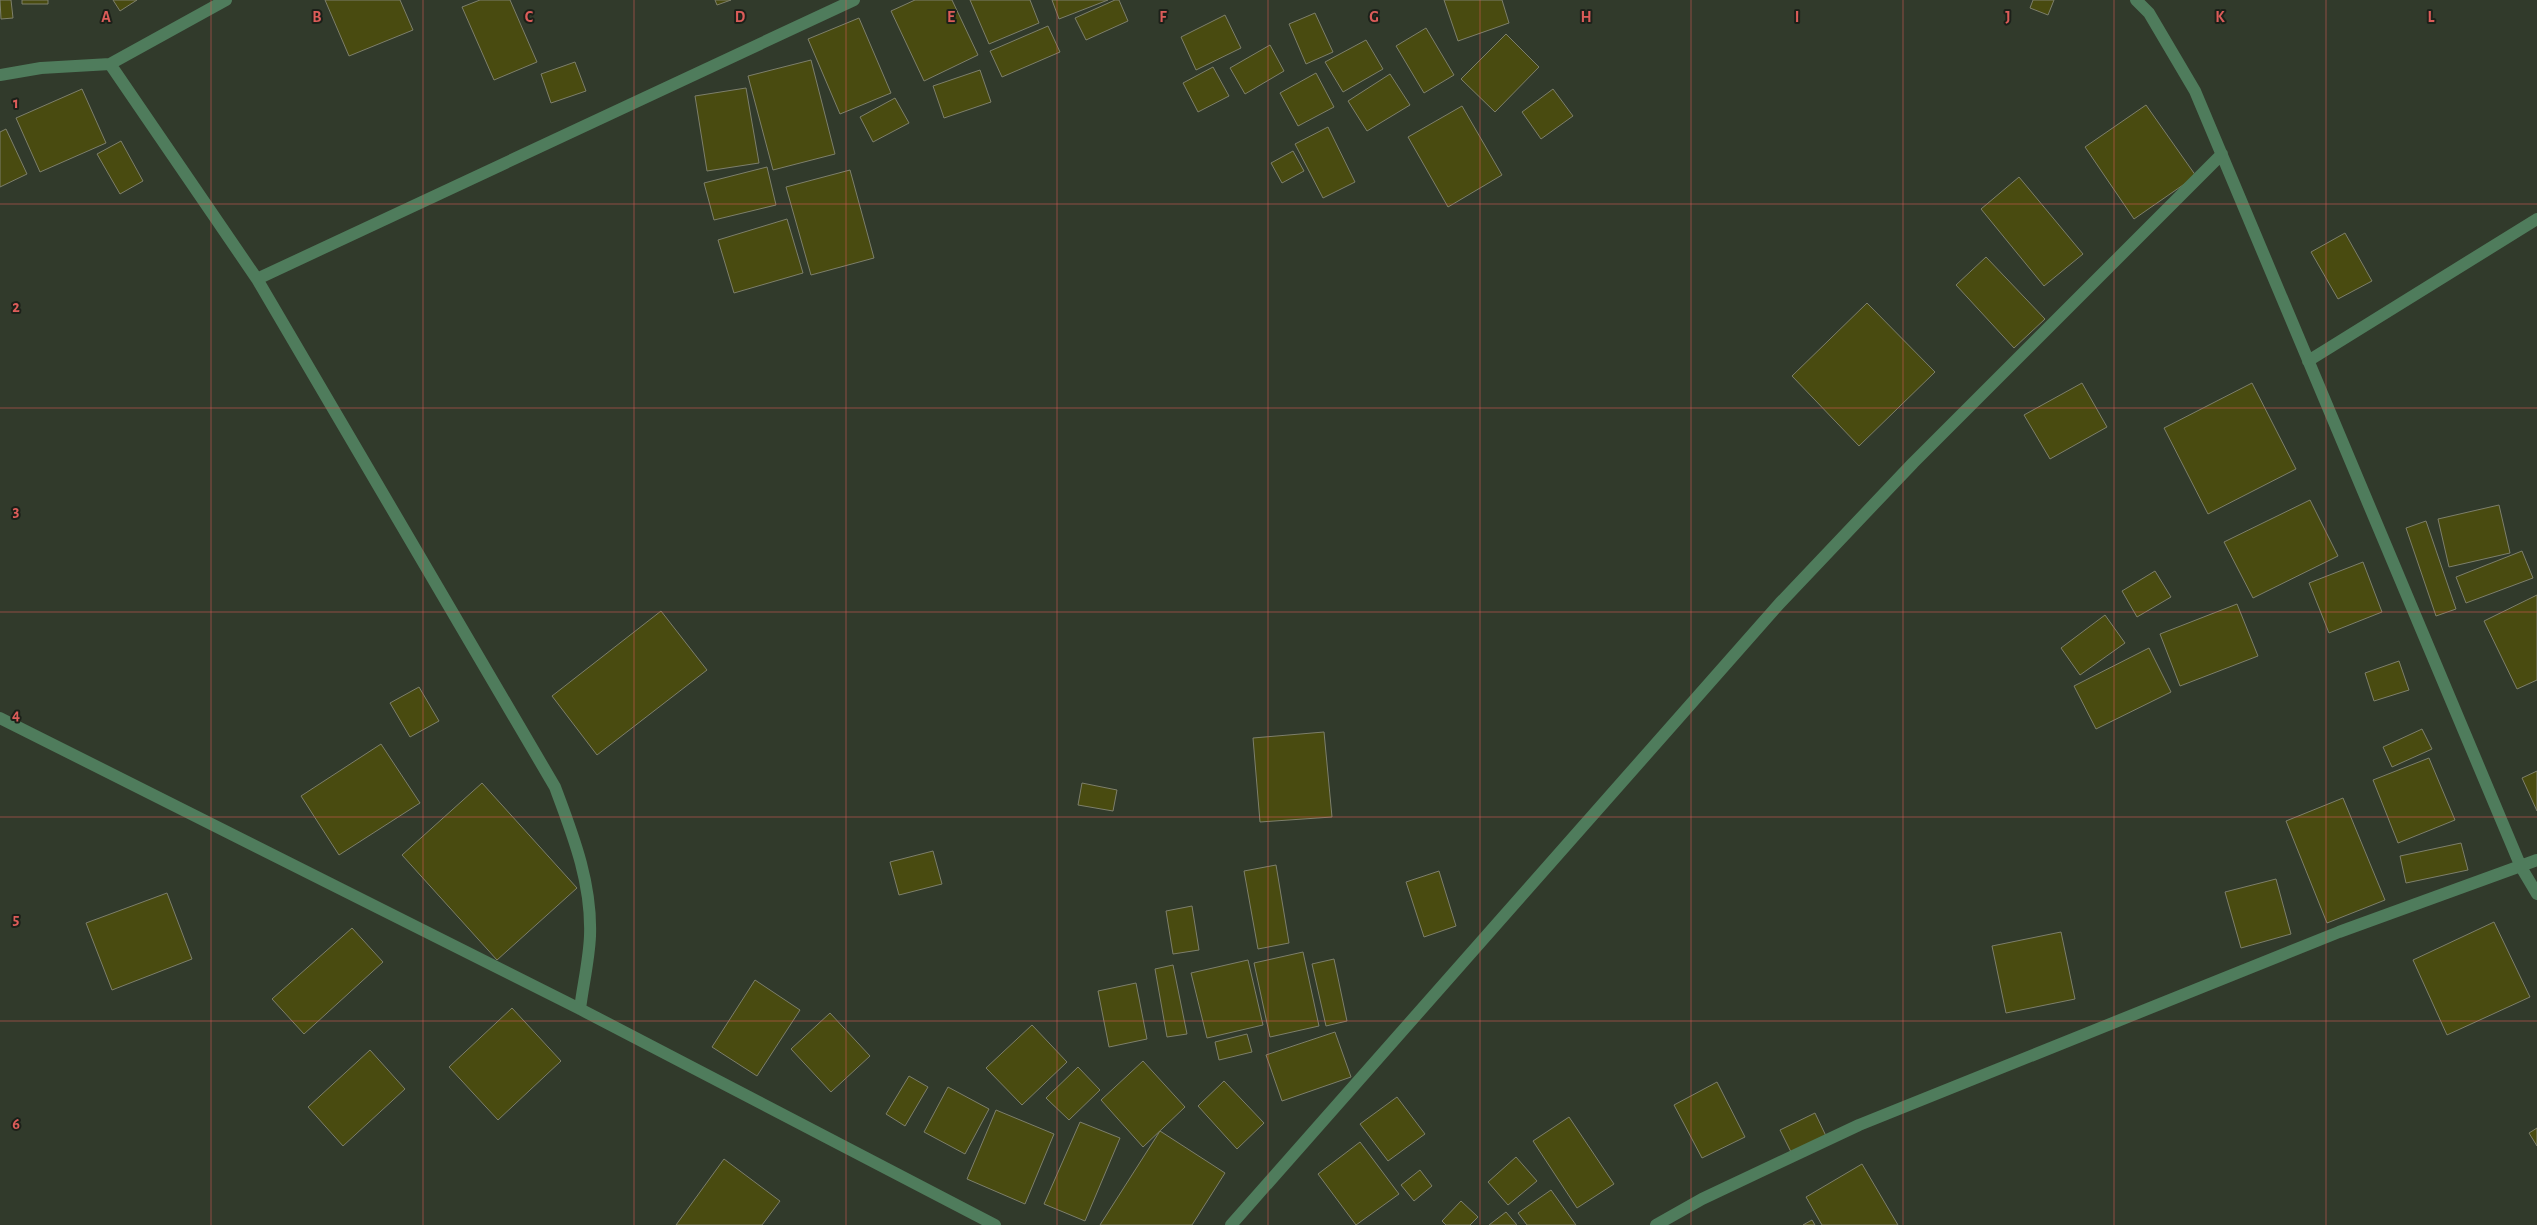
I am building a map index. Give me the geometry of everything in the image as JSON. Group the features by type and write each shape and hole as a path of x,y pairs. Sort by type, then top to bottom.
{"street":[{"path":"0,75 41,68 110,64 226,0"},
{"path":"256,279 854,0"},
{"path":"2136,0 2149,13 2195,91 2521,867 2537,894"},
{"path":"110,64 256,279 555,787 580,852 588,898 590,936 580,1009"},
{"path":"1231,1225 1780,603 1913,463 2222,154"},
{"path":"2308,361 2537,219"},
{"path":"0,718 580,1009 995,1225"},
{"path":"1656,1225 1702,1199 1860,1125 2338,932 2537,860"}],"building":[{"path":"0,0 11,0 13,18 1,19"},
{"path":"22,0 48,0 48,4 22,4"},
{"path":"113,0 137,0 120,11"},
{"path":"325,0 400,0 413,30 349,56"},
{"path":"480,0 510,0 537,62 494,80 462,7"},
{"path":"715,0 731,0 717,5"},
{"path":"915,0 952,0 978,55 924,81 891,11"},
{"path":"970,0 1030,0 1039,23 989,44"},
{"path":"1052,0 1108,0 1059,19"},
{"path":"1115,0 1119,0 1128,21 1086,40 1075,18"},
{"path":"1444,0 1502,0 1509,23 1458,41"},
{"path":"2033,0 2054,0 2048,15 2030,8"},
{"path":"1315,13 1333,52 1306,64 1289,24"},
{"path":"1225,15 1241,48 1196,70 1181,37"},
{"path":"859,18 891,93 840,114 808,39"},
{"path":"1048,26 1060,52 1002,77 990,51"},
{"path":"1426,28 1454,75 1424,93 1396,46"},
{"path":"1506,34 1539,67 1495,112 1461,79"},
{"path":"1366,40 1383,69 1343,92 1325,62"},
{"path":"1270,45 1284,71 1245,94 1230,68"},
{"path":"811,60 835,154 773,170 748,76"},
{"path":"575,62 586,91 551,103 541,74"},
{"path":"1213,67 1229,96 1198,112 1183,83"},
{"path":"980,70 991,102 944,118 933,86"},
{"path":"1316,73 1334,107 1298,126 1280,93"},
{"path":"1390,74 1410,105 1367,131 1348,101"},
{"path":"746,88 759,163 707,171 695,96"},
{"path":"82,89 106,143 40,172 16,118"},
{"path":"1553,89 1573,116 1541,139 1522,112"},
{"path":"895,98 909,123 873,142 860,117"},
{"path":"2146,105 2196,176 2134,219 2085,147"},
{"path":"1462,106 1502,175 1448,207 1408,137"},
{"path":"1328,127 1355,182 1323,198 1295,144"},
{"path":"6,129 27,174 0,187 0,132"},
{"path":"121,141 143,181 120,194 97,154"},
{"path":"1293,151 1304,171 1282,183 1271,163"},
{"path":"767,167 776,205 714,220 704,183"},
{"path":"850,170 874,258 811,275 786,187"},
{"path":"2019,177 2083,254 2044,286 1981,209"},
{"path":"787,219 803,273 734,293 718,240"},
{"path":"2345,233 2372,281 2338,299 2311,252"},
{"path":"1986,257 2045,319 2014,348 1956,285"},
{"path":"1867,303 1935,372 1859,446 1792,376"},
{"path":"2082,383 2107,427 2050,459 2024,415"},
{"path":"2252,383 2296,469 2208,514 2164,428"},
{"path":"2310,500 2338,556 2253,598 2224,542"},
{"path":"2499,505 2510,553 2449,567 2438,519"},
{"path":"2426,521 2456,609 2436,616 2406,528"},
{"path":"2522,551 2533,578 2466,603 2456,577"},
{"path":"2363,562 2382,612 2329,633 2309,583"},
{"path":"2155,571 2171,597 2137,617 2122,591"},
{"path":"2537,595 2537,680 2517,689 2484,621"},
{"path":"2237,604 2258,656 2180,686 2160,634"},
{"path":"661,611 707,670 597,755 552,696"},
{"path":"2105,615 2125,643 2080,675 2061,648"},
{"path":"2149,648 2171,692 2096,729 2074,686"},
{"path":"2399,661 2409,690 2374,701 2365,673"},
{"path":"419,687 439,721 410,737 390,703"},
{"path":"2422,729 2432,749 2392,767 2383,747"},
{"path":"1324,732 1332,817 1260,822 1253,738"},
{"path":"381,744 420,803 339,855 301,796"},
{"path":"2429,758 2455,820 2398,843 2373,780"},
{"path":"2537,771 2537,811 2522,778"},
{"path":"482,783 577,888 497,960 402,855"},
{"path":"1082,783 1117,790 1113,811 1078,805"},
{"path":"2343,798 2385,900 2327,923 2286,821"},
{"path":"2461,843 2468,870 2406,883 2400,856"},
{"path":"933,851 942,884 899,895 890,862"},
{"path":"1276,865 1289,943 1258,949 1244,871"},
{"path":"1439,871 1456,926 1424,937 1406,882"},
{"path":"2276,879 2291,934 2241,948 2225,892"},
{"path":"167,893 192,959 112,990 86,923"},
{"path":"1192,906 1199,950 1173,954 1166,911"},
{"path":"2494,922 2530,997 2447,1035 2413,960"},
{"path":"352,928 383,962 304,1034 272,999"},
{"path":"2061,932 2075,999 2006,1013 1992,946"},
{"path":"1303,952 1319,1026 1270,1037 1254,963"},
{"path":"1334,959 1347,1021 1326,1026 1312,964"},
{"path":"1248,960 1263,1025 1207,1038 1191,973"},
{"path":"1173,965 1187,1034 1167,1037 1155,969"},
{"path":"755,980 800,1010 757,1076 712,1047"},
{"path":"1136,983 1147,1039 1109,1047 1098,991"},
{"path":"512,1008 561,1061 498,1120 449,1067"},
{"path":"830,1013 870,1056 831,1092 791,1049"},
{"path":"1032,1025 1067,1062 1022,1105 986,1068"},
{"path":"1335,1032 1351,1077 1282,1101 1266,1055"},
{"path":"1247,1034 1252,1052 1219,1060 1215,1042"},
{"path":"370,1050 405,1089 343,1146 308,1107"},
{"path":"1143,1061 1185,1107 1143,1147 1101,1100"},
{"path":"1078,1067 1100,1090 1069,1120 1046,1098"},
{"path":"909,1076 928,1087 905,1126 886,1114"},
{"path":"1224,1081 1264,1123 1237,1149 1198,1106"},
{"path":"1717,1082 1745,1137 1702,1158 1674,1105"},
{"path":"948,1087 989,1109 965,1154 924,1132"},
{"path":"1397,1097 1425,1134 1388,1161 1360,1124"},
{"path":"996,1110 1054,1134 1025,1204 967,1179"},
{"path":"1815,1113 1826,1136 1792,1154 1780,1130"},
{"path":"1569,1117 1614,1184 1577,1208 1533,1141"},
{"path":"1080,1122 1120,1138 1085,1221 1044,1204"},
{"path":"2537,1128 2537,1146 2529,1133"},
{"path":"1160,1131 1225,1173 1192,1225 1100,1225"},
{"path":"1360,1142 1399,1194 1356,1225 1318,1174"},
{"path":"1516,1157 1537,1181 1508,1205 1488,1182"},
{"path":"724,1159 780,1201 762,1225 676,1225"},
{"path":"1862,1164 1898,1225 1822,1225 1806,1197"},
{"path":"1420,1170 1432,1186 1414,1201 1401,1185"},
{"path":"1551,1190 1576,1225 1527,1225 1518,1213"},
{"path":"1461,1201 1478,1217 1470,1225 1446,1225 1442,1221"},
{"path":"1506,1212 1517,1225 1489,1225"},
{"path":"1812,1220 1815,1225 1803,1225"}]}
